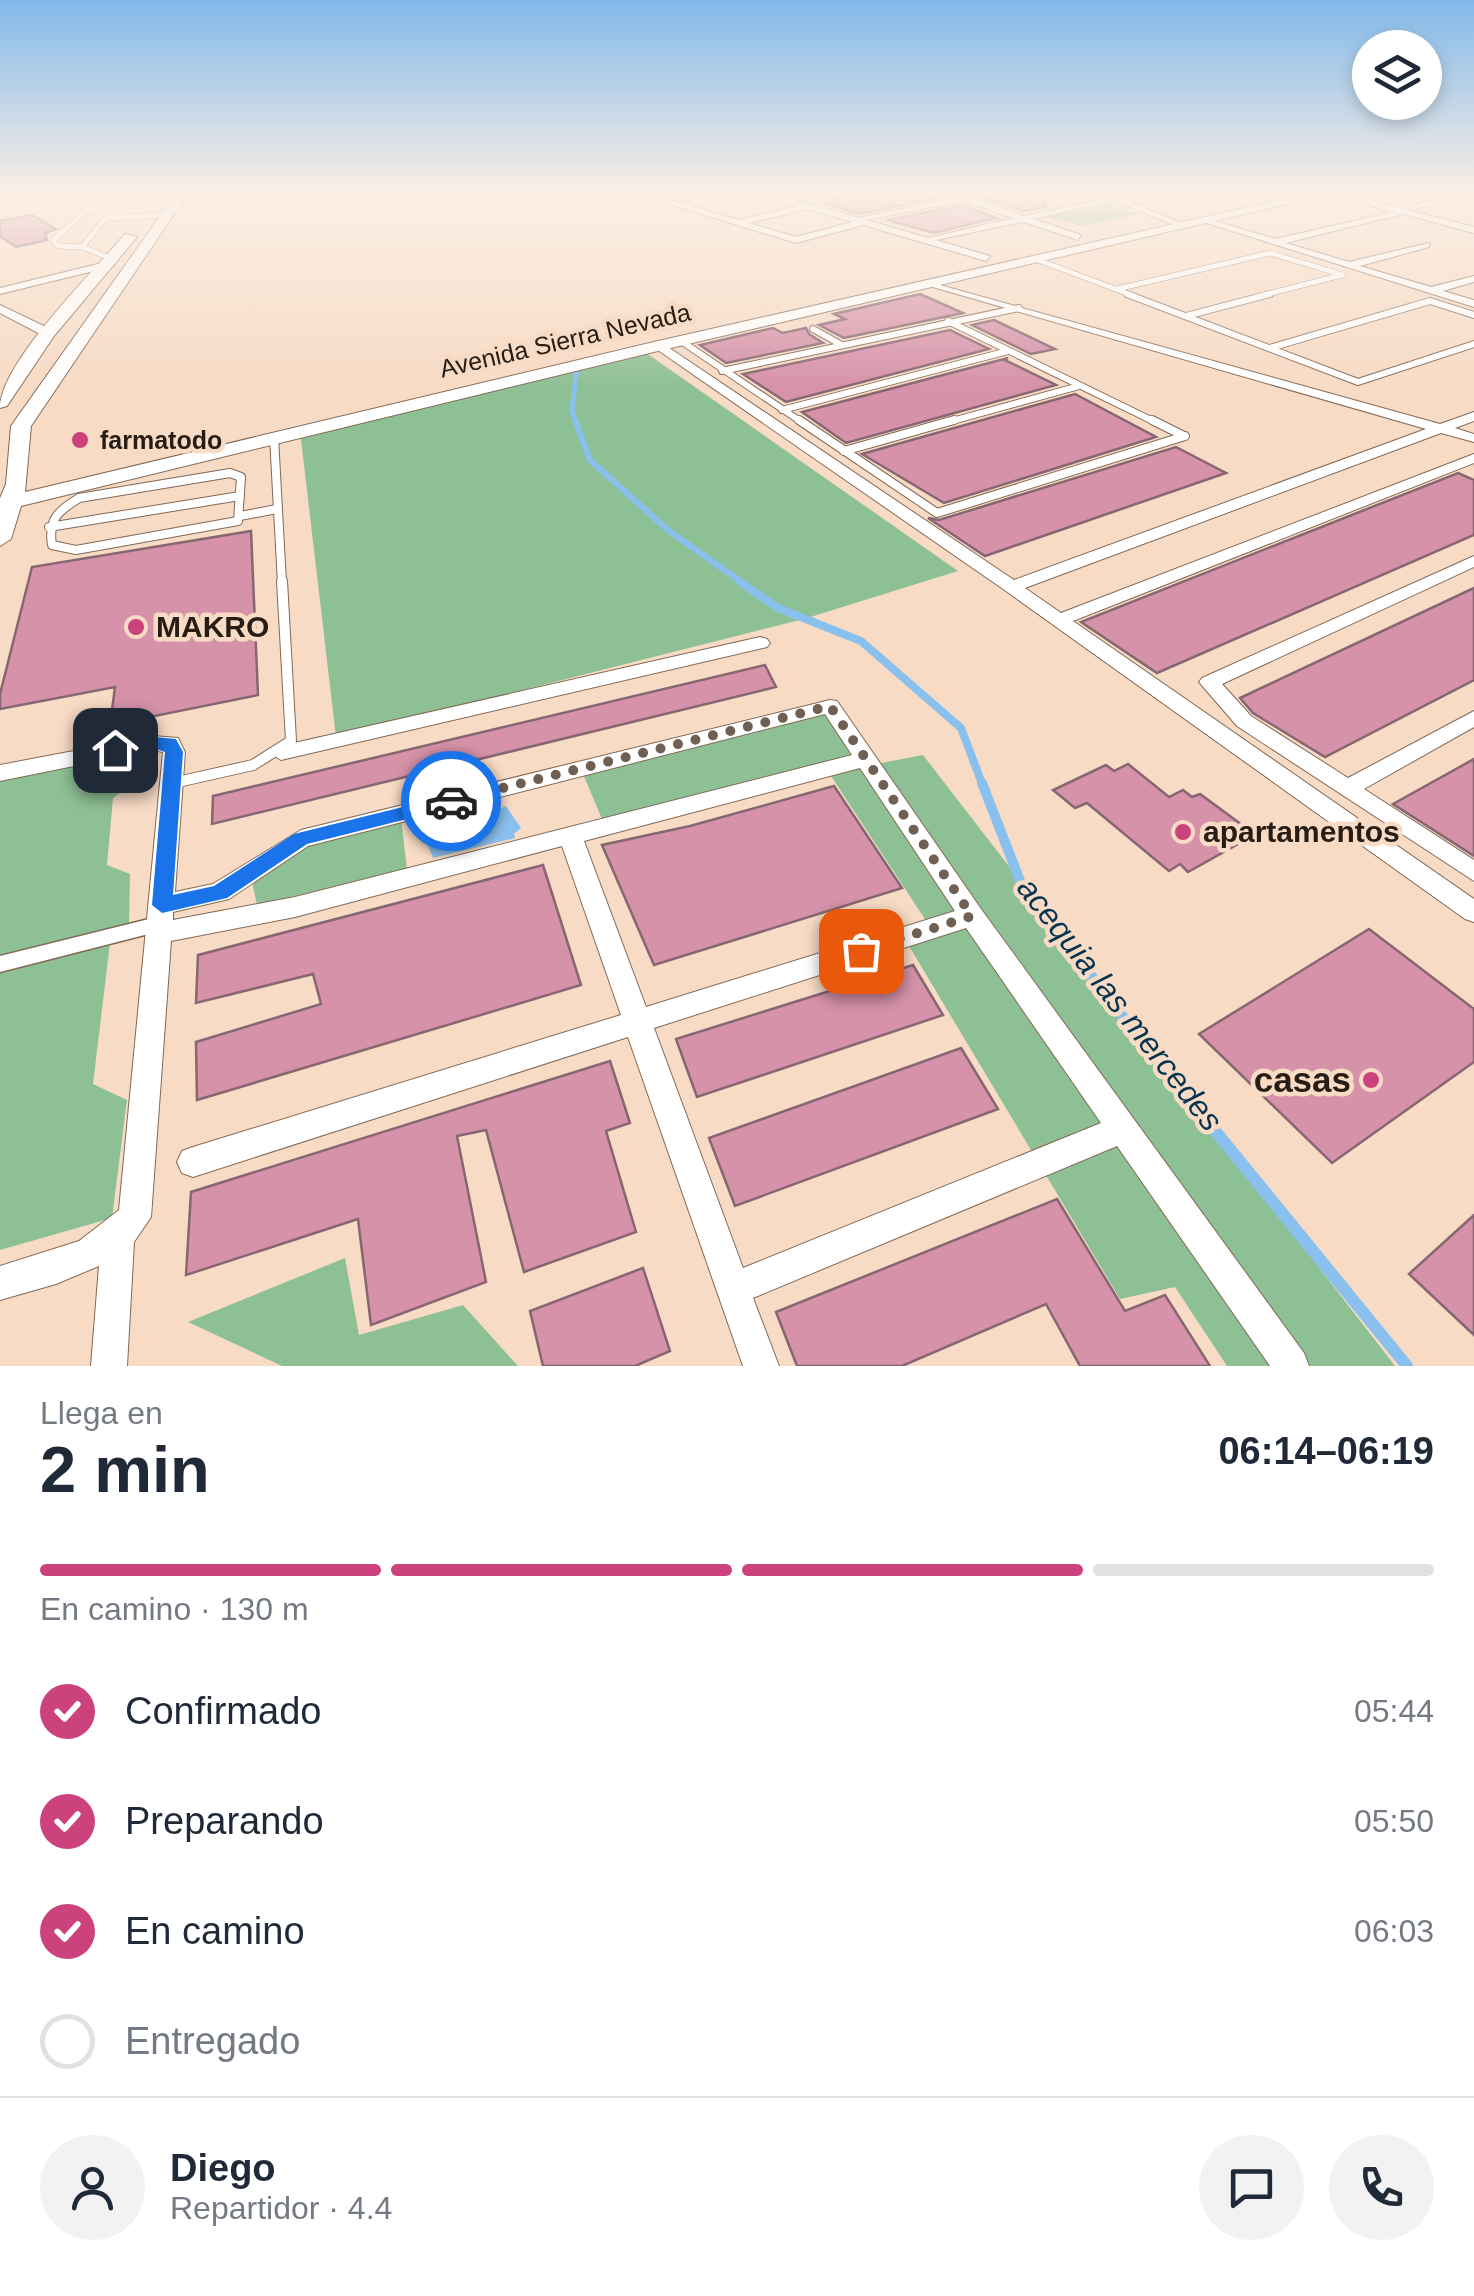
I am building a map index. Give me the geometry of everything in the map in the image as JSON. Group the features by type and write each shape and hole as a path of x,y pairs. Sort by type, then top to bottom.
{"main road":[{"path":"0,538 21,426 137,259"},
{"name":"Avenida Sierra Nevada","path":"7,495 983,259"},
{"name":"Avenida Sierra Nevada","path":"7,495 1043,259"},
{"path":"0,402 48,333 112,261"}],"street":[{"path":"1326,259 1474,304"},
{"path":"1350,266 1376,259"},
{"path":"0,291 112,261"},
{"path":"1432,291 1474,279"},
{"path":"933,284 1474,438"},
{"path":"0,308 48,333"},
{"path":"658,346 1060,620 1474,912"},
{"path":"1012,588 1474,416"},
{"path":"1060,620 1471,461"},
{"path":"1474,562 1209,682 1244,720 1474,872"},
{"path":"282,753 760,644"},
{"path":"161,921 220,892 301,839 830,706 972,916 1291,1366"},
{"path":"1346,788 1474,718"},
{"path":"0,773 154,742 170,743 174,752 136,1217 118,1240 87,1256 0,1283"},
{"path":"0,964 161,921 295,907 866,759"},
{"path":"570,835 761,1366"},
{"path":"193,1162 972,916"},
{"path":"732,1289 1122,1129"},
{"path":"109,1366 118,1240"}],"lane":[{"path":"107,259 112,261"},
{"path":"1116,290 1243,259"},
{"path":"1186,316 1343,274 1292,259"},
{"path":"1038,260 1358,382 1474,344"},
{"path":"1270,348 1430,301 1474,315"},
{"path":"722,371 1019,308"},
{"path":"681,341 937,513 1185,436 947,321"},
{"path":"813,329 841,344"},
{"path":"782,410 1008,351"},
{"path":"844,451 1080,386"},
{"path":"174,783 282,753 291,742 274,437"},
{"path":"240,516 241,477 230,473 69,502 49,527 52,545 60,550 76,550 220,527 240,516 276,509"},
{"path":"49,527 240,496"}],"green space":[{"path":"642,350 958,571 804,619 336,737 300,431"},
{"path":"826,712 855,755 602,819 583,774"},
{"path":"141,751 139,779 113,798 107,865 130,874 129,924 0,955 0,779"},
{"path":"923,755 1395,1366 1227,1366 1175,1287 1120,1299 909,946 936,936 829,773"},
{"path":"401,819 407,869 257,905 250,872 301,839"},
{"path":"110,943 93,1084 127,1100 112,1218 0,1250 0,970"},
{"path":"345,1258 359,1335 463,1305 518,1366 282,1366 188,1322"}],"water":[{"path":"491,804 499,809 506,806 521,828 515,838 433,858 416,817"}],"building":[{"path":"920,294 963,313 844,338 819,325 845,319 834,314"},
{"path":"994,320 1055,349 1031,354 972,325"},
{"path":"773,328 783,333 806,328 823,343 726,363 700,345"},
{"path":"950,330 989,349 786,402 743,374"},
{"path":"1008,358 1005,360 1056,385 846,443 802,412"},
{"path":"1075,394 1156,437 944,503 862,454"},
{"path":"1176,447 1226,473 985,556 928,518 939,520"},
{"path":"1458,473 1474,480 1474,535 1157,673 1081,622"},
{"name":"MAKRO","path":"251,531 258,695 110,725 115,687 0,709 0,694 32,567"},
{"path":"1474,588 1474,680 1325,757 1253,713 1240,698"},
{"path":"765,665 776,687 212,824 213,796"},
{"path":"1474,759 1474,856 1393,804"},
{"name":"apartamentos","path":"1128,764 1169,797 1183,790 1192,797 1200,794 1249,830 1241,834 1247,839 1188,872 1180,864 1169,871 1087,803 1075,808 1053,790 1106,765 1114,771"},
{"path":"834,786 902,888 654,965 602,845 690,826"},
{"path":"543,865 581,985 197,1100 196,1042 321,1004 313,974 196,1003 198,955"},
{"path":"1369,929 1474,1009 1474,1062 1332,1163 1199,1034"},
{"path":"913,965 943,1015 697,1097 676,1039"},
{"path":"961,1048 998,1109 735,1206 709,1138"},
{"path":"610,1061 630,1123 606,1131 636,1232 524,1272 486,1130 457,1136 486,1282 371,1325 358,1219 186,1275 191,1192"},
{"path":"1057,1199 1125,1311 1165,1295 1210,1366 1080,1366 1046,1304 902,1366 797,1366 776,1312"},
{"path":"1474,1215 1474,1335 1409,1274"},
{"path":"643,1268 670,1351 635,1366 543,1366 530,1311"}],"waterway":[{"name":"acequia las mercedes","path":"575,420 572,411 577,366"},
{"name":"acequia las mercedes","path":"575,420 590,460 669,531 743,583"},
{"name":"acequia las mercedes","path":"739,581 778,608 861,641 961,728 983,786"},
{"name":"acequia las mercedes","path":"982,783 1022,886 1143,1042"},
{"name":"acequia las mercedes","path":"1141,1040 1407,1366"}],"way so far":[{"path":"451,801 830,706 972,916 861,951"}],"place":[{"name":"farmatodo","path":"80,440"},
{"name":"MAKRO","path":"136,627"},
{"name":"apartamentos","path":"1183,832"},
{"name":"casas","path":"1371,1080"}],"route":[{"path":"115,750 154,742 170,743 174,752 162,905 220,892 301,839 451,801"}]}
